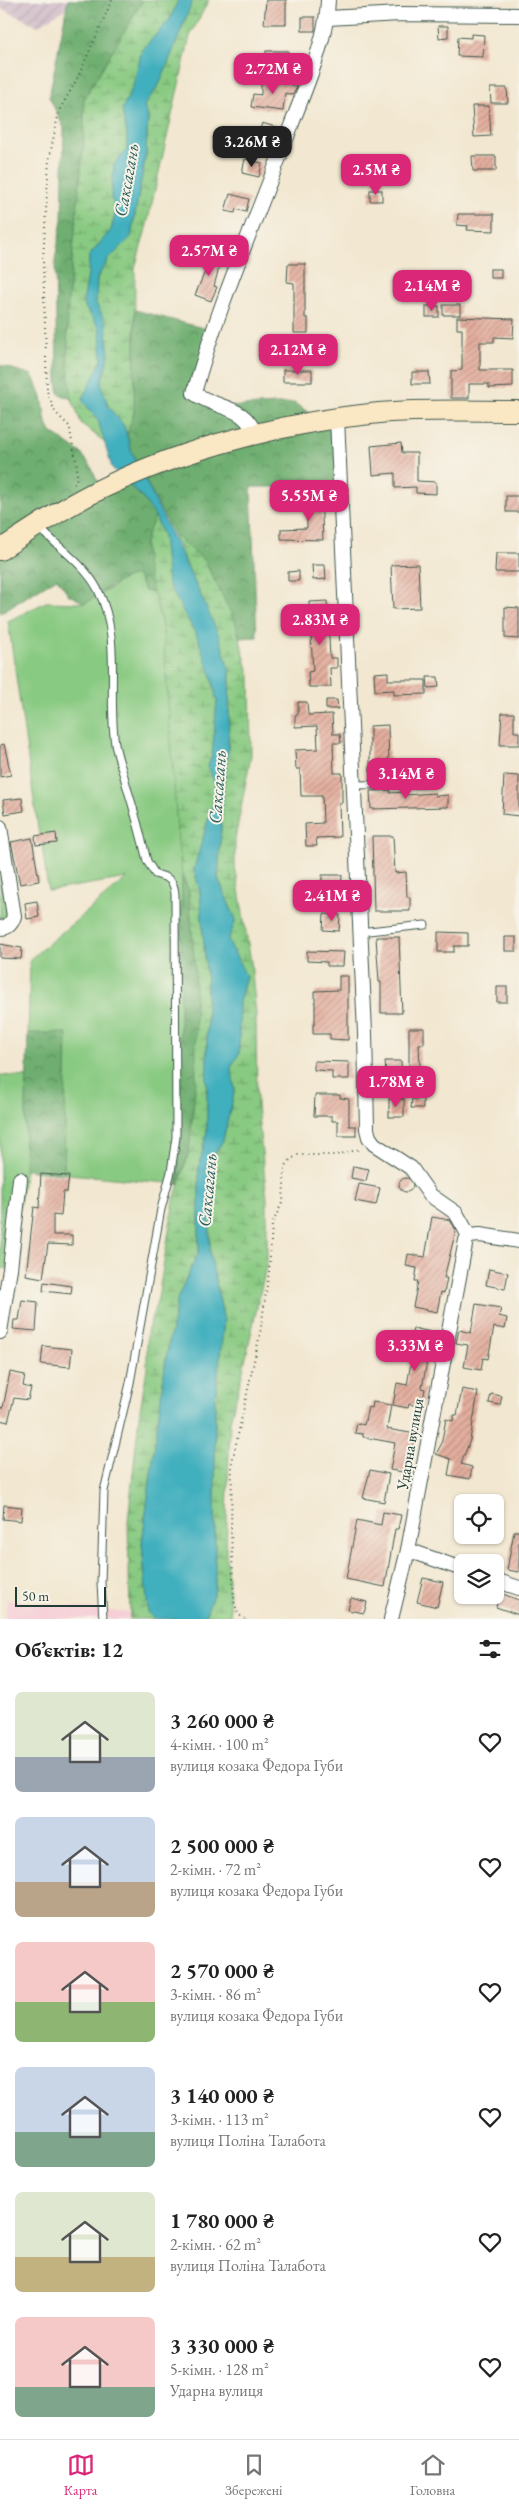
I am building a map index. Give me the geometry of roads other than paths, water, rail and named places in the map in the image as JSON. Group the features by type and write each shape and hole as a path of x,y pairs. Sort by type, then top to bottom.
{"street":[{"path":"256,436 252,425 243,414 208,403 194,393 214,331 304,91 328,18 328,0"},
{"path":"328,18 400,7 519,15"},
{"path":"0,550 102,489 171,459 256,436 311,422 337,418 416,411 519,411"},
{"path":"337,418 365,1032 367,1129 369,1138 374,1144 411,1168 430,1194 456,1213 469,1236 480,1235 519,1241"},
{"path":"0,827 14,916 5,928 0,928"},
{"path":"0,1332 10,1269 20,1179"},
{"name":"Ударна вулиця","path":"391,1619 408,1550 464,1244 469,1236"},
{"path":"408,1550 454,1566"},
{"path":"504,1583 519,1588"}],"lane":[{"path":"38,526 86,571 105,605 111,642 111,709 115,745 148,861 155,874 168,878 174,885 175,894 176,1137 171,1172 161,1209 130,1383 104,1491 101,1583 103,1619"},
{"path":"353,785 423,784"},
{"path":"359,932 425,925"}],"water":[{"name":"Саксагань","path":"178,0 193,0 160,83 144,106 148,116 146,153 131,237 108,260 97,278 96,303 106,323 109,354 101,383 108,406 124,426 132,453 219,636 230,672 228,752 223,791 218,879 236,920 228,940 246,976 239,1002 239,1054 231,1067 235,1089 223,1140 209,1164 210,1254 224,1321 215,1399 215,1589 204,1619 155,1619 148,1612 142,1543 166,1359 178,1297 199,1251 199,1167 207,1131 207,984 200,891 194,869 217,789 208,766 212,756 217,701 211,674 198,638 168,583 163,536 155,516 142,497 112,468 98,420 82,400 102,360 100,329 83,304 89,256 111,230 116,211 111,197 114,164 127,150 127,135 122,110 133,86 142,50 170,19"}]}
